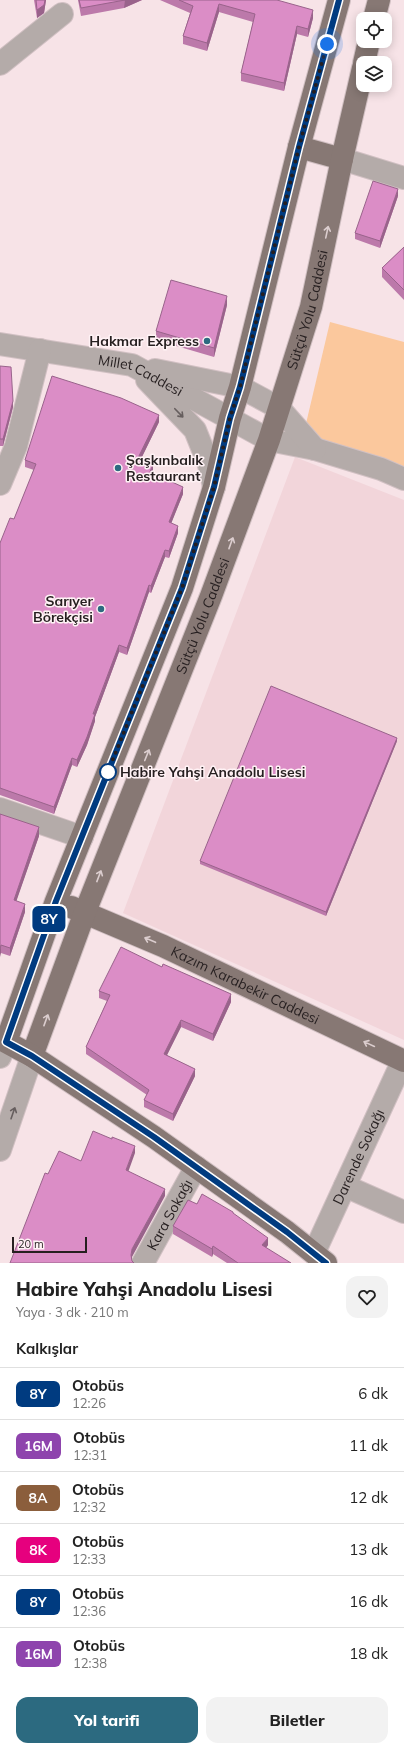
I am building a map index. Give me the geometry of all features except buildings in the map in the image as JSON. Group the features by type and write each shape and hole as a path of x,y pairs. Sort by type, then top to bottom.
{"main road":[{"name":"Sütçü Yolu Caddesi","path":"3,1050 56,901 182,588 214,487 230,418 240,387 299,147 339,0"},
{"path":"376,12 379,0"},
{"name":"Sütçü Yolu Caddesi","path":"32,1056 85,912 211,596 269,440 311,307 357,92"},
{"path":"299,147 342,159"},
{"name":"Kazım Karabekir Caddesi","path":"56,901 163,946 403,1060"},
{"path":"3,1050 32,1056 196,1167 320,1258"}],"street":[{"path":"0,64 62,14"},
{"path":"342,159 404,178"},
{"name":"Millet Caddesi","path":"0,344 132,365 269,440 315,449 381,468 404,479"},
{"path":"0,484 16,446 40,350"},
{"path":"132,365 240,387 279,408 315,449"},
{"path":"132,365 195,430 209,465 214,487"},
{"path":"0,809 82,837"},
{"name":"Sütçü Yolu Caddesi","path":"0,1150 32,1056"},
{"name":"Darende Sokağı","path":"320,1258 345,1186 403,1060"},
{"name":"Kara Sokağı","path":"143,1263 196,1167"},
{"path":"345,1186 404,1212"}],"shaded area":[{"path":"330,322 404,342 404,473 304,432"},
{"name":"Habire Yahşi Anadolu Lisesi","path":"295,457 404,500 404,1040 123,913"}],"bus line":[{"name":"8Y","path":"326,1263 287,1232 154,1137 32,1056 6,1042 56,901 182,588 214,487 230,418 240,387 299,147 339,0"}],"place":[{"name":"Hakmar Express","path":"207,341"},
{"name":"Şaşkınbalık Restaurant","path":"118,468"},
{"name":"Sarıyer Börekçisi","path":"101,609"},
{"name":"Habire Yahşi Anadolu Lisesi","path":"108,772"}],"route":[{"path":"108,772 105,779 182,588 214,487 230,418 240,387 299,147 327,44"}]}
